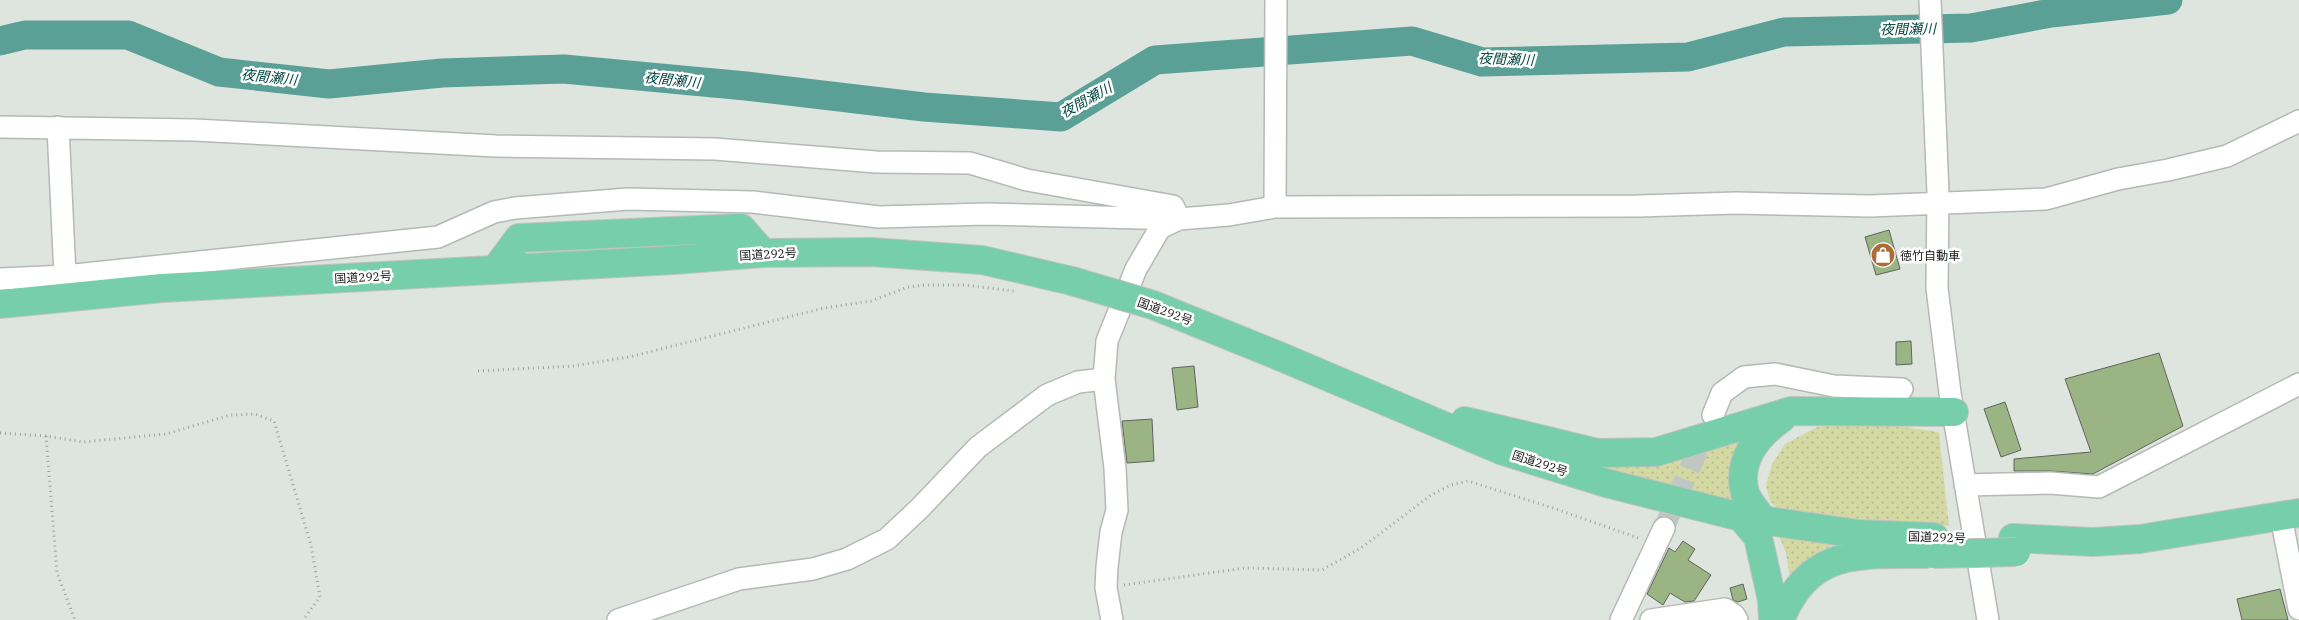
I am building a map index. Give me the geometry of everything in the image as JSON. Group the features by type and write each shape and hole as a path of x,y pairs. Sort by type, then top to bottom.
{"highway":[{"name":"国道292号","path":"0,304 162,288 674,260 763,253 871,252 982,260 1072,281 1153,305 1513,454 1606,483 1752,518 1934,545"},
{"path":"1390,404 1598,453 1656,452 1792,411 1954,412"},
{"path":"1773,620 1772,600 1758,536 1746,494 1743,472 1750,450 1765,431 1792,411"},
{"path":"1780,620 1788,600 1804,580 1826,564 1852,555 1934,545 2014,545 2140,539 2291,520"}],"street":[{"path":"1275,200 1276,0"},
{"path":"1930,0 1938,199 1937,288 1965,485 1988,620"},
{"path":"0,279 65,276 438,237 494,212 515,208 628,199 753,202 879,217 986,214 1179,219 1229,215 1275,200 1638,206 1736,203 1870,206 1938,199 2046,199 2118,179 2168,170 2227,156 2299,121"},
{"path":"0,127 195,130 496,146 715,149 876,162 970,163 1027,180 1173,206 1179,219"},
{"path":"58,127 65,276"},
{"path":"1112,620 1106,588 1111,532 1117,510 1115,468 1104,379 1108,341 1136,269 1160,228 1179,219"},
{"path":"1713,415 1722,393 1744,376 1775,374 1834,386 1902,390"},
{"path":"618,620 739,579 813,569 855,556 887,539 920,508 978,447 1047,395 1078,382 1104,379"},
{"path":"1965,485 2050,483 2099,487 2299,384"},
{"path":"2291,520 2299,609"},
{"path":"1621,620 1660,536"},
{"path":"1652,620 1725,609 1734,615 1737,620"}],"path":[{"path":"478,371 573,366 629,357 824,308 871,301 908,288 926,285 964,285 1020,292"},
{"path":"0,433 46,436 83,442 166,434 230,415 255,414 274,421 312,546 320,597 303,620"},
{"path":"46,436 57,573 75,620"},
{"path":"1106,588 1245,568 1322,570 1361,548 1431,494 1451,485 1468,481 1556,508 1660,536"}],"green space":[{"path":"1861,421 1939,432 1949,526 1788,514 1778,509 1770,501 1766,485 1772,464 1785,444 1817,427"},
{"path":"1756,428 1743,503 1578,463"},
{"path":"1778,533 1861,545 1792,591 1786,553"}],"building":[{"path":"1889,230 1900,269 1876,275 1865,237"},
{"path":"1911,341 1912,364 1896,365 1896,342"},
{"path":"2159,353 2183,426 2093,474 2014,471 2014,459 2091,452 2065,379"},
{"path":"1194,366 1198,407 1177,410 1172,368"},
{"path":"2005,402 2021,450 2001,457 1984,409"},
{"path":"1152,419 1154,461 1127,463 1122,421"},
{"path":"1683,541 1695,549 1688,560 1711,575 1694,601 1685,602 1670,593 1663,605 1647,594 1669,548 1675,552"},
{"path":"1743,584 1747,599 1738,602 1733,600 1730,588"},
{"path":"2280,589 2288,620 2242,620 2237,599"}],"waterway":[{"name":"夜間瀬川","path":"0,41 25,35 128,35 219,72 329,84 442,73 564,69 746,86 924,107 1061,117 1155,60 1412,41 1482,62 1688,57 1784,32 1971,28 2051,13 2168,0"}],"tunnel":[{"path":"1664,528 1707,428"}],"place":[{"name":"徳竹自動車","path":"1883,255"}]}
